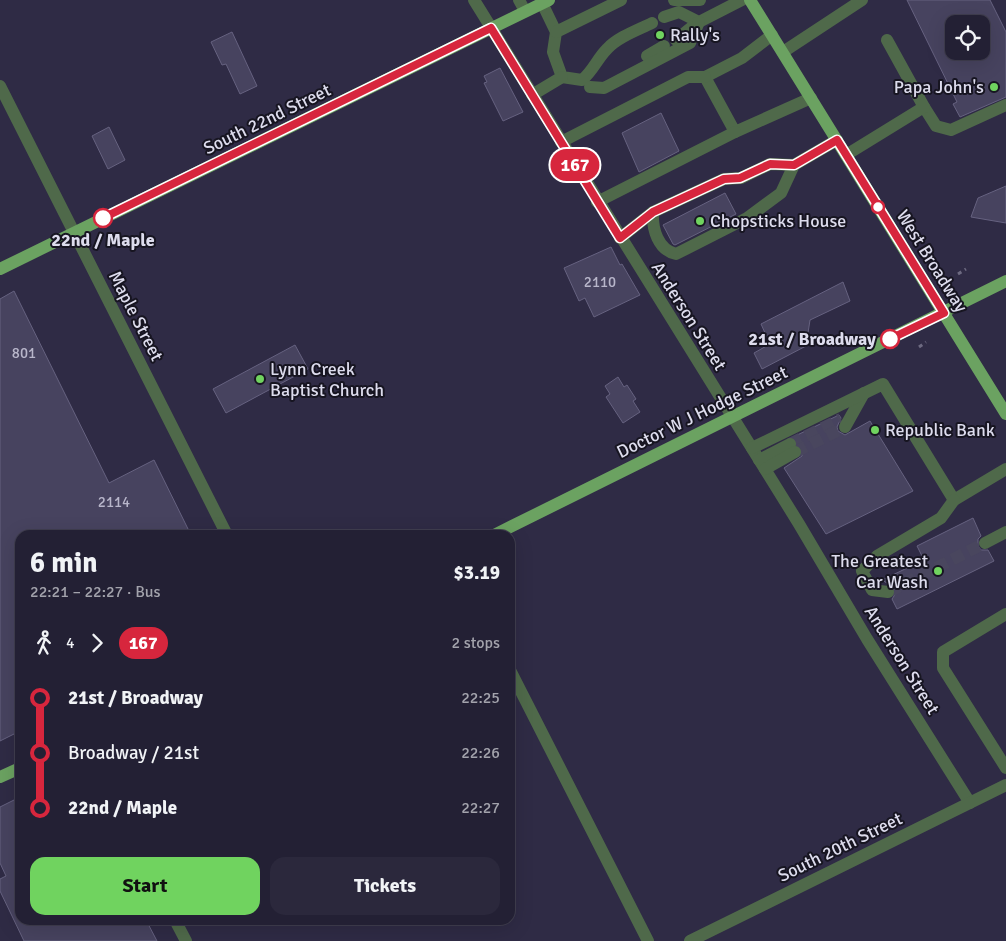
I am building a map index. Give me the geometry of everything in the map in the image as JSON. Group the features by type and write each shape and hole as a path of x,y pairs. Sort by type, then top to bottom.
{"main road":[{"name":"West Broadway","path":"750,0 1006,414"},
{"name":"South 22nd Street","path":"0,269 545,2"},
{"name":"Doctor W J Hodge Street","path":"504,530 1006,281"},
{"path":"0,777 15,770"}],"street":[{"name":"Anderson Street","path":"474,0 597,202 762,464 867,639 970,803"},
{"path":"518,0 525,12"},
{"path":"556,32 621,0"},
{"path":"674,0 700,0"},
{"path":"676,40 699,22 742,0"},
{"path":"783,52 862,0"},
{"path":"545,2 556,32 553,52 562,77"},
{"path":"664,17 679,12 699,22"},
{"path":"532,95 562,77 604,88 690,43 699,22"},
{"path":"586,83 590,74 612,44 652,23"},
{"path":"561,142 688,77 705,77 742,58 772,35"},
{"path":"887,40 924,108 936,126 952,130 1006,105"},
{"path":"586,83 664,46"},
{"path":"705,77 735,132"},
{"name":"Maple Street","path":"0,86 225,530"},
{"path":"597,202 735,132 811,98"},
{"path":"846,155 924,108"},
{"path":"620,238 653,212 724,179 740,178 770,164 794,165 837,140"},
{"path":"653,212 654,231 661,244 669,252 676,254 747,218 781,193 794,165"},
{"path":"752,448 883,384 954,500"},
{"path":"843,423 864,393"},
{"path":"762,464 792,448"},
{"path":"888,592 872,590 862,571 877,556 941,518 954,500 1006,469"},
{"path":"985,543 1006,532"},
{"path":"1006,614 942,652 942,668 1006,768"},
{"path":"515,680 648,941"},
{"name":"South 20th Street","path":"690,941 1006,785"},
{"path":"178,925 186,941"}],"path":[{"path":"958,274 966,269"},
{"path":"918,347 926,342"}],"building":[{"path":"907,0 990,0 1006,32 1006,97 960,117 953,104 957,102"},
{"path":"232,32 257,86 240,94 226,64 222,65 211,42"},
{"path":"500,68 523,112 503,121 484,83 487,82 484,76"},
{"path":"661,113 679,151 639,172 622,133"},
{"path":"109,127 125,160 108,169 92,136"},
{"path":"1006,186 1006,223 971,217 978,198"},
{"name":"Chopsticks House","path":"725,193 736,214 675,245 673,244 663,225"},
{"path":"611,247 620,265 622,264 640,295 594,317 585,298 579,301 564,268"},
{"path":"843,282 850,301 810,320 806,346 762,369 754,353 770,344 761,324"},
{"path":"14,291 109,483 154,460 189,530 15,530 15,734 0,741 0,299"},
{"name":"Lynn Creek Baptist Church","path":"295,345 308,369 226,413 213,389"},
{"path":"618,377 624,387 627,385 636,399 633,401 640,412 623,423 606,397 610,394 605,386"},
{"path":"839,415 841,418 837,427 838,431 845,435 870,421 913,491 826,534 784,468 802,456 802,448 793,437"},
{"name":"The Greatest Car Wash","path":"973,518 981,536 978,539 978,546 981,550 988,550 994,561 897,609 892,599 896,593 895,588 882,580 924,560 917,546"},
{"path":"15,800 15,922 0,891 0,879 6,876 0,863 0,807"},
{"path":"16,925 149,925 157,941 24,941"}],"tunnel":[{"path":"790,444 841,419"},
{"path":"795,452 845,427"},
{"path":"888,592 985,543"}],"bus line":[{"name":"167","path":"103,218 491,28 620,238 653,212 724,179 740,178 770,164 794,165 837,140 944,313 890,339"}],"place":[{"name":"Rally's","path":"660,35"},
{"name":"Papa John's","path":"994,87"},
{"name":"22nd / Maple","path":"103,218"},
{"name":"Chopsticks House","path":"700,221"},
{"name":"21st / Broadway","path":"890,339"},
{"name":"Lynn Creek Baptist Church","path":"260,379"},
{"name":"Republic Bank","path":"875,430"},
{"name":"The Greatest Car Wash","path":"938,571"}]}
